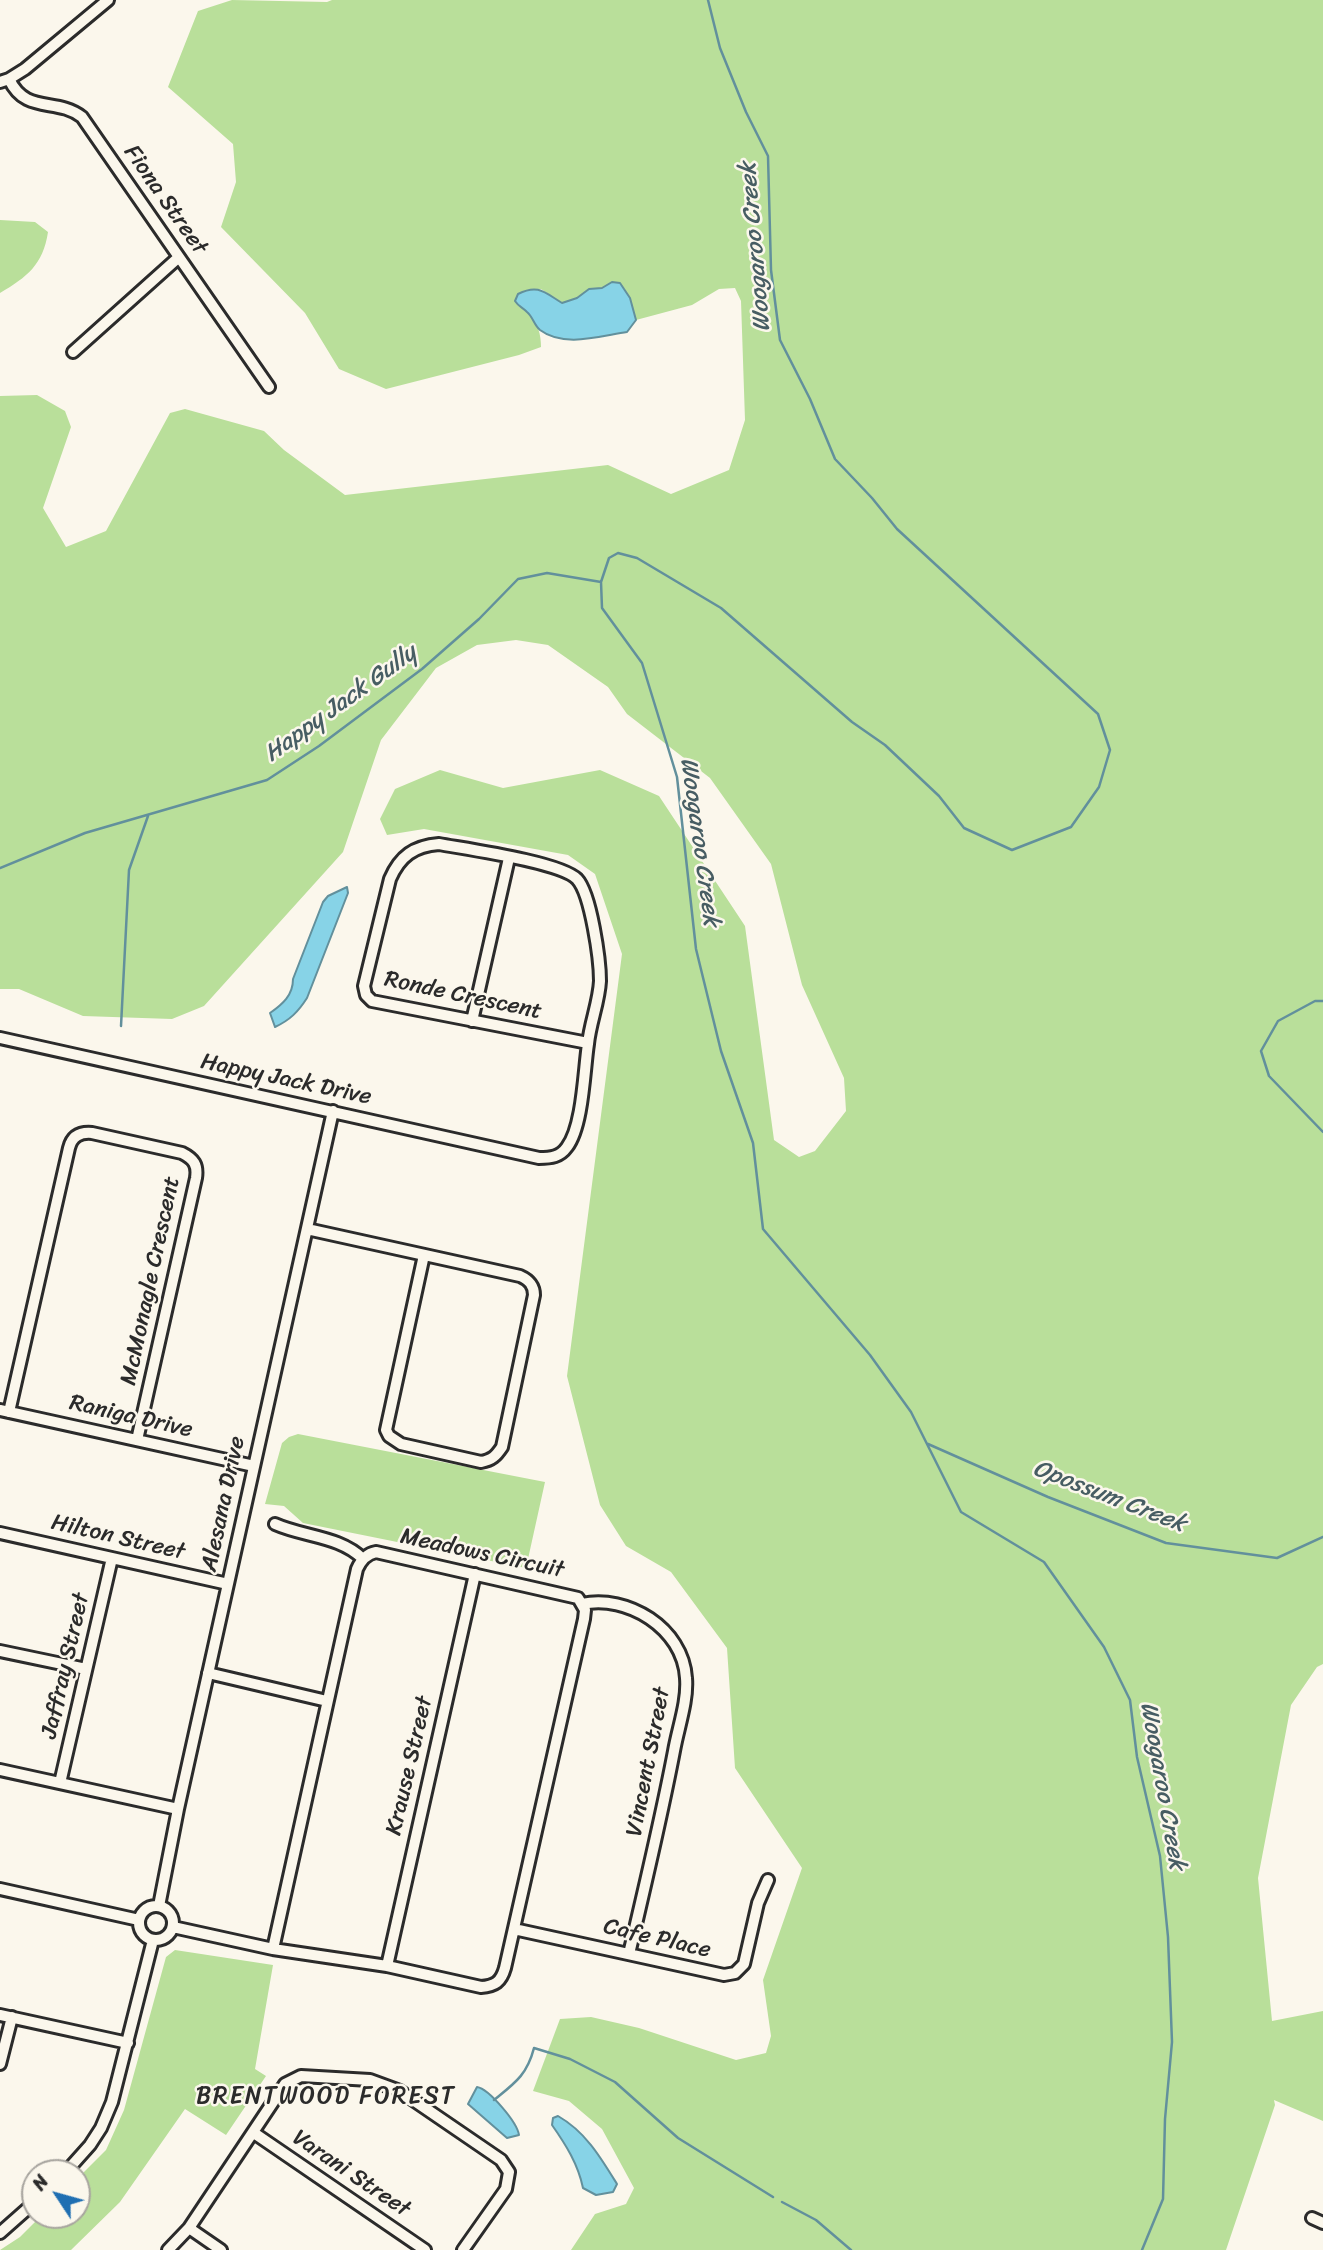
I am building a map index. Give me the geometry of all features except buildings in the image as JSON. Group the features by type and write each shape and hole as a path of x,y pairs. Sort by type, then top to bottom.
{"street":[{"path":"5,80 25,69 108,0"},
{"name":"Fiona Street","path":"5,80 29,101 74,111 82,117 269,387"},
{"path":"74,352 179,257"},
{"name":"Ronde Crescent","path":"562,1153 573,1136 585,1081 588,1043 600,982 591,911 583,888 576,879 556,867 439,844 424,845 407,853 390,878 364,986 366,995 372,1001 588,1043"},
{"path":"472,1021 509,858"},
{"name":"Happy Jack Drive","path":"0,1040 539,1158 554,1157 562,1153"},
{"name":"Alesana Drive","path":"159,1906 178,1809 333,1111"},
{"name":"McMonagle Crescent","path":"5,1411 70,1144 75,1137 85,1133 182,1153 193,1160 197,1172 137,1440"},
{"path":"307,1229 520,1276 530,1282 534,1288 502,1447 488,1461 481,1462 401,1444 388,1436 386,1430 424,1255"},
{"name":"Raniga Drive","path":"5,1411 254,1466"},
{"path":"273,1949 357,1569 363,1559 345,1544 293,1532 275,1524"},
{"name":"Hilton Street","path":"0,1533 228,1584"},
{"name":"Meadows Circuit","path":"173,1927 273,1949 387,1966 481,1987 493,1987 502,1979 585,1611 578,1598 570,1595 376,1552 363,1559"},
{"name":"Jaffray Street","path":"60,1783 112,1558"},
{"name":"Krause Street","path":"387,1966 475,1574"},
{"name":"Vincent Street","path":"582,1604 595,1601 627,1608 649,1617 669,1634 681,1656 686,1678 666,1794 629,1954"},
{"path":"0,1651 86,1669"},
{"path":"208,1673 327,1701"},
{"path":"0,1770 178,1809"},
{"name":"Cafe Place","path":"514,1929 724,1975 734,1973 744,1964 758,1903 768,1880"},
{"path":"0,1889 139,1920"},
{"path":"159,1906 172,1916 173,1927 163,1939 153,1940 143,1936 139,1920 144,1910 159,1906"},
{"path":"78,2159 101,2128 116,2090 153,1940"},
{"path":"0,2015 128,2043"},
{"path":"0,2064 12,2017"},
{"path":"168,2250 189,2228 285,2084 300,2076 370,2080 400,2091 501,2160 509,2172 506,2189 463,2250"},
{"name":"Varani Street","path":"254,2133 425,2250"},
{"path":"0,2233 21,2214"},
{"path":"189,2228 220,2250"}],"green space":[{"path":"232,0 1323,0 1323,1664 1317,1667 1291,1705 1258,1878 1272,2021 1323,2011 1323,2121 1274,2100 1275,2105 1226,2250 571,2250 595,2214 626,2204 634,2188 602,2129 569,2101 533,2091 560,2019 591,2017 639,2028 736,2060 766,2053 771,2036 763,1980 802,1868 735,1768 727,1648 671,1572 626,1546 600,1505 567,1376 622,954 595,874 568,855 424,829 387,835 380,819 395,789 440,770 503,788 600,770 659,796 745,926 774,1140 799,1157 815,1151 846,1111 844,1078 802,985 771,864 710,778 627,714 608,687 548,645 516,640 477,645 436,668 381,740 343,852 204,1006 172,1019 83,1016 19,989 0,989 0,396 37,395 65,411 71,427 43,508 66,547 106,531 170,413 185,409 264,431 284,450 345,495 608,465 671,494 729,470 745,420 741,301 735,288 719,289 692,305 636,320 630,298 612,282 602,288 589,289 577,298 562,303 541,289 515,301 535,321 540,333 541,347 386,389 339,369 305,313 221,227 236,182 233,144 168,87 198,11"},
{"path":"0,220 35,222 48,232 38,262 26,275 0,293"},
{"path":"298,1434 545,1482 526,1568 303,1523 284,1506 265,1504 282,1443"},
{"path":"175,1950 273,1965 255,2069 266,2076 226,2135 185,2109 120,2202 71,2250 0,2250 28,2229 91,2229 91,2165 106,2150 124,2110 166,1957"}],"water":[{"path":"612,282 620,283 630,298 636,320 627,332 571,340 560,338 540,330 529,314 515,301 518,294 536,290 562,303 577,298 589,289 602,288"},
{"path":"347,887 348,893 307,998 293,1015 275,1027 270,1013 283,1003 289,994 323,902 328,896"},
{"path":"477,2087 502,2107 519,2135 507,2138 468,2104"},
{"path":"558,2116 577,2130 599,2155 617,2184 613,2192 596,2195 583,2188 571,2155 552,2125 553,2118"}],"waterway":[{"name":"Woogaroo Creek","path":"708,0 720,48 746,112 768,156 771,270 780,340 810,399 835,459 897,529 1098,714 1110,750 1099,787 1071,827 1012,850 964,828 939,796 885,745 852,722 721,608 637,558 618,553 609,558 601,582 602,608 642,663 677,777 696,949 721,1051 753,1143 763,1229 870,1355 911,1412 961,1512 1044,1562 1104,1647 1130,1700 1137,1757 1160,1856 1168,1937 1172,2042 1165,2119 1163,2199 1142,2250"},
{"name":"Happy Jack Gully","path":"0,868 85,833 267,780 319,746 422,669 479,619 518,579 547,573 601,582"},
{"path":"121,1026 129,870 148,816"},
{"name":"Opossum Creek","path":"1323,1001 1315,1001 1278,1021 1261,1051 1269,1076 1323,1132"},
{"name":"Opossum Creek","path":"928,1444 1048,1497 1166,1543 1277,1558 1323,1537"},
{"path":"494,2100 524,2072 534,2048 570,2059 615,2082 678,2138 773,2197"},
{"path":"782,2202 816,2220 851,2250"}],"district":[{"name":"BRENTWOOD FOREST","path":"326,2097"}]}
